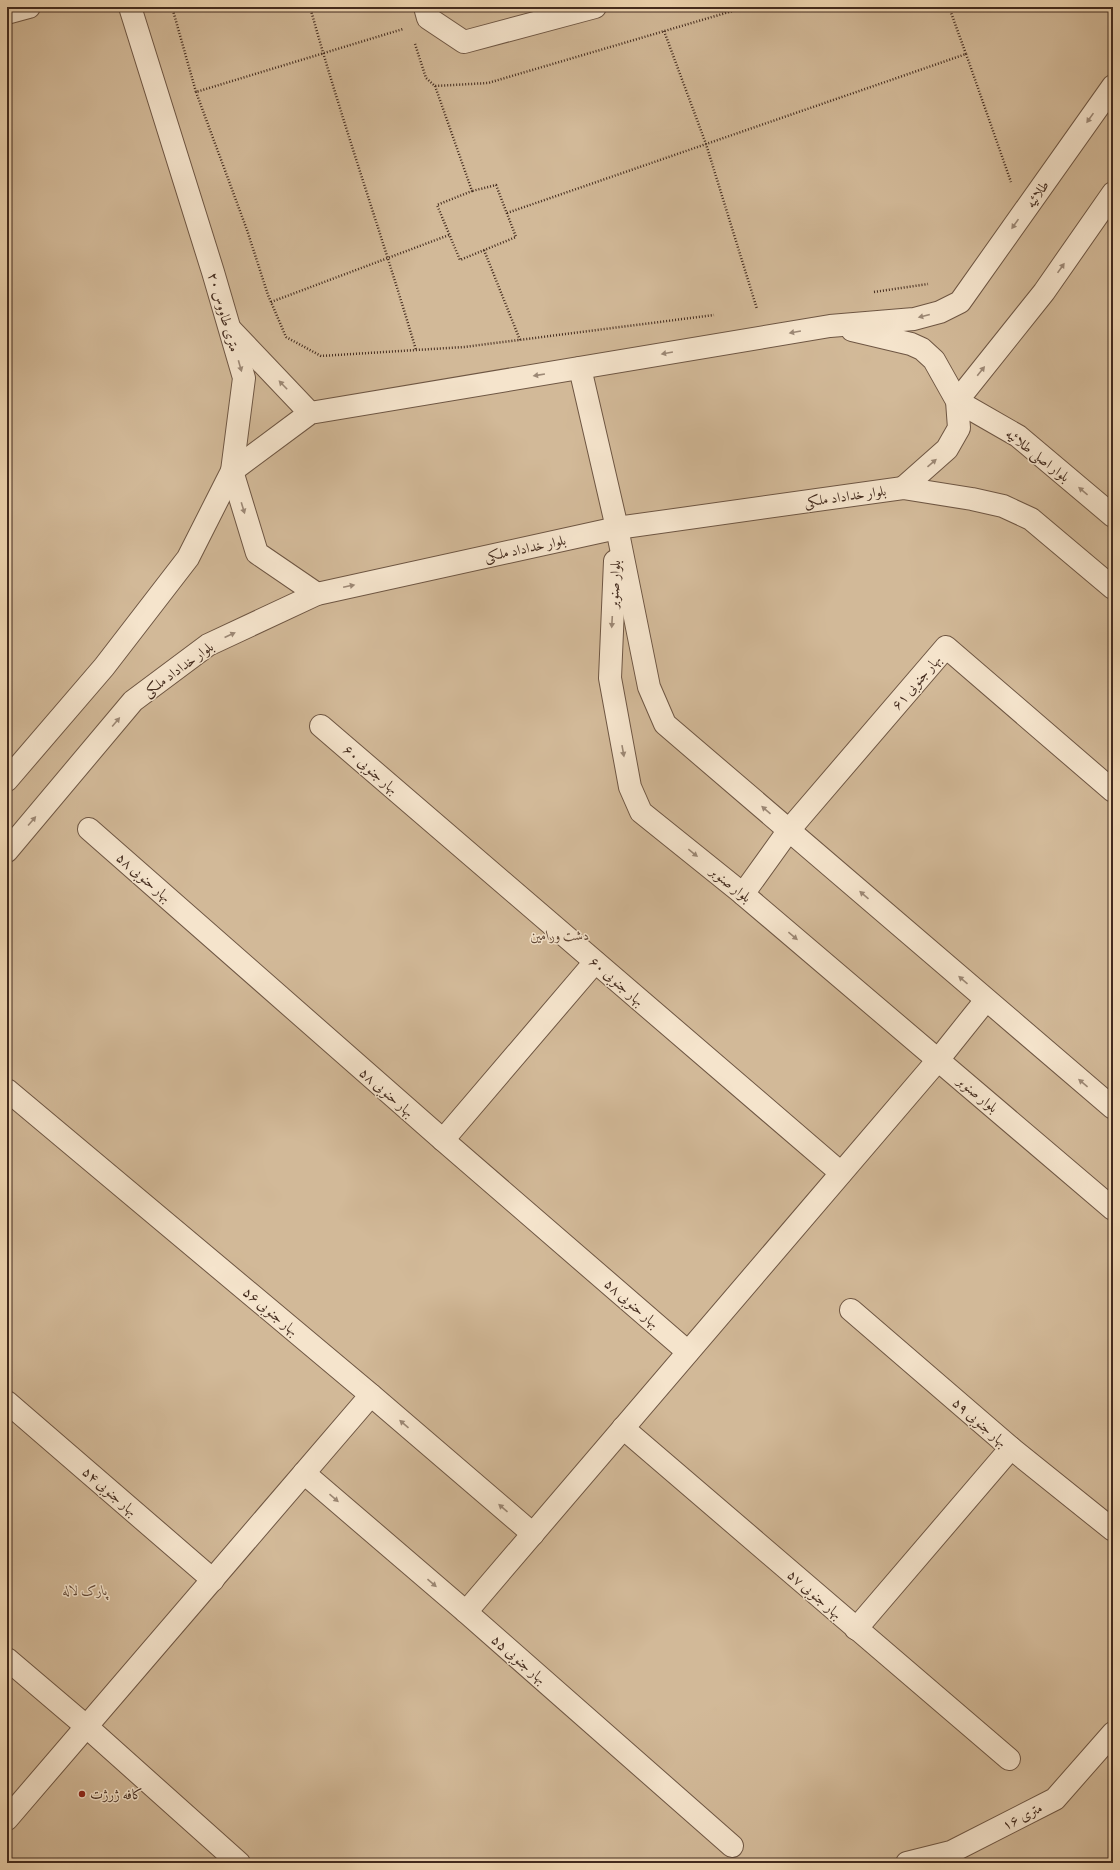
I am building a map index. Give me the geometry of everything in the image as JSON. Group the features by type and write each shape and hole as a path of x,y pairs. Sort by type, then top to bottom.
{"street":[{"path":"7,13 29,7"},
{"name":"۲۰ متری طاووس","path":"130,7 244,378 232,471 257,553 317,594"},
{"path":"425,7 428,18 464,42 595,7"},
{"name":"طلائیه","path":"830,326 914,319 940,312 960,302 1113,86"},
{"path":"957,401 1044,292 1113,193"},
{"path":"7,780 104,667 188,558 232,471 310,413 830,326 911,344 922,349 934,360 957,401 959,428 947,449 902,488"},
{"path":"229,329 310,413"},
{"path":"580,368 617,528"},
{"name":"بلوار اصلی طلائیه","path":"957,401 1018,436 1113,516"},
{"name":"بلوار خداداد ملکی","path":"7,851 133,701 208,645 317,594 617,528 902,488 972,499 1003,506 1031,519 1113,588"},
{"name":"بلوار صنوبر","path":"617,528 649,687 665,724 1113,1108"},
{"name":"بلوار صنوبر","path":"617,528 610,678 630,787 641,812 743,894 1113,1209"},
{"name":"بهار جنوبی ۶۱","path":"789,830 946,647 1113,791"},
{"name":"بهار جنوبی ۶۰","path":"320,726 841,1173"},
{"name":"بهار حنوبی ۵۸","path":"89,829 443,1140 688,1352"},
{"path":"743,894 789,830"},
{"path":"443,1140 595,962"},
{"path":"466,1612 938,1060 986,1000"},
{"name":"بهار جنوبی ۵۶","path":"7,1090 371,1395 533,1534"},
{"name":"بهار جنوبی ۵۹","path":"851,1310 1011,1448 1113,1530"},
{"path":"7,1819 371,1395"},
{"name":"بهار جنوبی ۵۴","path":"7,1402 213,1580"},
{"name":"بهار جنوبی ۵۷","path":"623,1428 1009,1759"},
{"path":"856,1629 1011,1448"},
{"name":"بهار جنوبی ۵۵","path":"304,1473 466,1612 732,1846"},
{"path":"7,1659 87,1727 239,1863"},
{"name":"۱۶ متری","path":"907,1863 951,1852 1055,1799 1113,1733"}],"path":[{"path":"172,7 196,92 247,230 271,302 286,337 321,356 464,347 717,314"},
{"path":"310,7 323,53 389,258 416,350"},
{"path":"435,86 488,83 746,7"},
{"path":"949,7 1013,187"},
{"path":"196,92 409,27"},
{"path":"664,31 706,144 758,309 753,310"},
{"path":"414,42 426,78 435,86 472,191"},
{"path":"507,213 966,54"},
{"path":"496,185 507,213 516,237 460,260 437,205 472,191 496,185"},
{"path":"271,302 449,236"},
{"path":"484,250 520,340"},
{"path":"872,292 933,284"}],"green space":[{"name":"دشت ورامین","path":"7,7 1113,7 1113,1863 7,1863"}],"place":[{"name":"کافه ژرژت","path":"82,1794"}],"park label":[{"name":"پارک لاله","path":"85,1590"}]}
